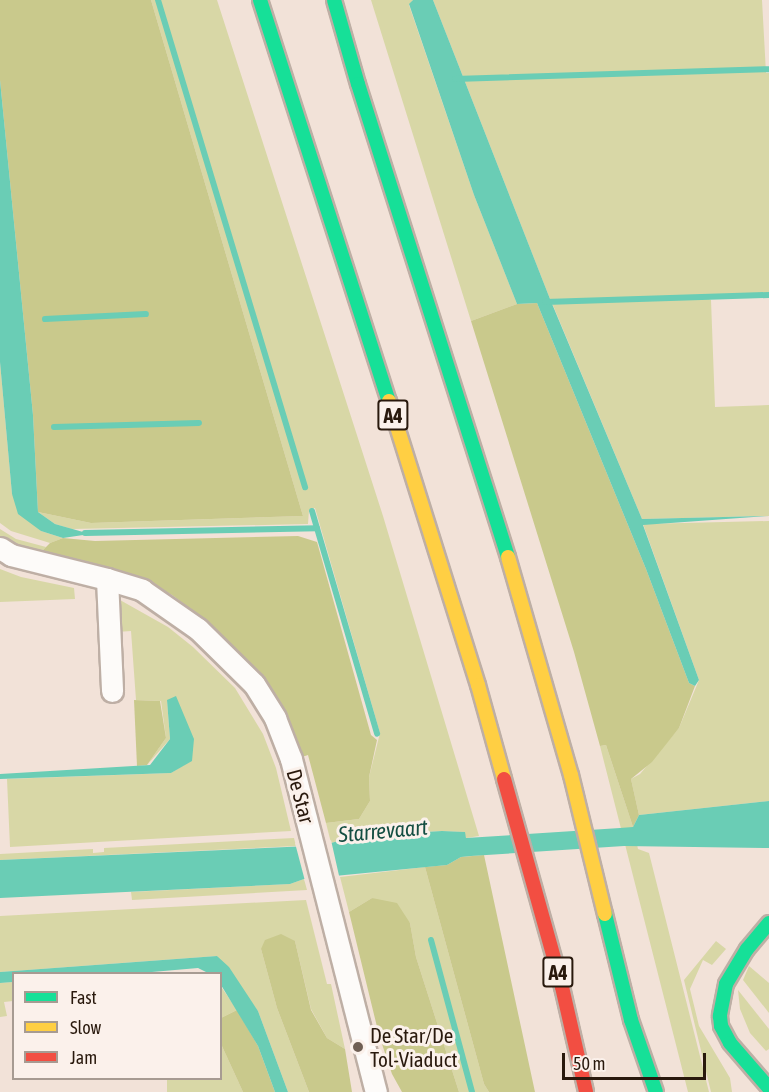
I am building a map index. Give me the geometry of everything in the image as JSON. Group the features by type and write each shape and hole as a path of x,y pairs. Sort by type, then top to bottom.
{"main road":[{"name":"A4","path":"260,0 292,106 419,493 520,831 586,1092"},
{"path":"334,0 358,84 524,609 585,829 631,1020 656,1092"},
{"path":"769,923 747,949 726,984 720,1016 726,1036 769,1088"},
{"path":"723,999 734,1014"},
{"path":"631,1020 640,1092"}],"street":[{"name":"De Star","path":"0,548 11,555 142,590 173,609 214,643 254,684 275,718 291,759 376,1092"},
{"path":"107,579 112,691"}],"green space":[{"path":"0,0 151,0 303,516 91,523 38,512 33,415 0,80"},
{"path":"151,0 217,0 383,516 479,836 466,838 464,832 441,831 356,836 331,843 326,823 359,819 370,801 369,777 380,733 315,508 309,510 308,524 72,529 55,524 38,512 91,523 303,516"},
{"path":"371,0 413,0 409,5 474,195 517,304 471,321"},
{"path":"433,0 762,0 766,73 769,73 769,296 706,298 711,300 715,407 769,405 769,516 642,519 552,303 673,298 550,299"},
{"path":"537,303 646,569 689,683 695,686 679,728 652,762 631,779 639,815 633,827 606,745 600,746 574,652 471,321 517,304"},
{"path":"0,362 12,494 41,531 63,538 50,543 11,531 0,523"},
{"path":"769,521 769,801 639,815 631,779 640,774 679,728 699,680 643,524"},
{"path":"0,529 16,539 46,547 40,553 12,544 0,537"},
{"path":"298,536 317,542 371,735 377,740 369,777 370,801 359,819 326,823 308,755 302,757 284,715 261,675 203,618 172,595 138,577 40,553 50,543 63,538 95,541"},
{"path":"0,569 21,577 74,588 75,599 0,602"},
{"path":"120,600 168,627 193,647 235,688 263,734 276,768 291,831 10,847 7,779 171,773 192,760 167,700 170,739 147,765 166,738 161,701 136,700 131,631 117,632 116,601"},
{"path":"134,700 160,701 166,738 147,765 137,766"},
{"path":"606,745 638,849 649,853 709,1092 688,1092 600,746"},
{"path":"294,838 296,846 0,860 0,854 93,849 93,853 104,852 104,848"},
{"path":"484,855 535,1092 489,1092 484,1084 425,867 447,865 461,857"},
{"path":"425,867 484,1084 489,1092 459,1092 416,957 410,923 372,898 349,912 340,877"},
{"path":"304,879 307,890 132,900 131,892 290,884"},
{"path":"372,898 397,903 410,923 416,957 459,1092 402,1092 392,1074 379,1035 349,912"},
{"path":"306,900 327,984 331,984 345,1049 327,1038 311,1009 295,941 261,949 277,1008 309,1092 288,1092 258,1011 217,956 0,972 0,916"},
{"path":"281,934 295,941 311,1010 327,1038 345,1049 352,1092 309,1092 277,1008 261,949 265,940"},
{"path":"716,941 726,949 712,965 703,960 690,989 699,1026 730,1078 732,1092 711,1092 684,980"},
{"path":"749,966 769,983 769,1013 743,980"},
{"path":"12,982 12,1001 4,1002 7,1016 0,1017 0,983"},
{"path":"222,988 237,1010 222,1018"},
{"path":"738,990 769,1029 769,1049 766,1051 750,1033 740,1009"},
{"path":"237,1010 258,1046 275,1092 243,1092 222,1046 222,1018"},
{"path":"222,1046 243,1092 167,1092 167,1080 222,1080"}],"water":[{"path":"413,0 433,0 550,299 642,519 769,516 643,525 699,680 695,686 689,683 646,569 537,303 517,304 474,195 409,4"},
{"path":"0,80 33,415 38,512 55,524 90,534 63,538 41,531 18,514 12,494 0,362"},
{"path":"176,696 194,739 192,761 171,773 0,779 0,774 150,765 170,739 167,700"},
{"path":"769,801 769,848 624,846 461,857 447,865 304,879 290,884 0,898 0,860 331,845 331,843 356,836 442,831 465,832 466,838 620,828 633,827 639,815"},
{"path":"217,956 229,967 258,1011 288,1092 275,1092 258,1046 222,987 222,972 206,972 198,968 152,972 12,972 12,982 0,983 0,972"}],"pier":[{"path":"331,840 340,880 305,881 295,843"}],"waterway":[{"path":"158,0 305,487"},
{"path":"455,79 769,69"},
{"path":"545,302 769,295"},
{"path":"45,319 146,314"},
{"path":"54,427 199,423"},
{"path":"312,511 377,734"},
{"path":"85,533 317,528"},
{"path":"431,940 472,1092"}],"traffic: fast":[{"path":"260,0 389,401"},
{"path":"334,0 358,84 508,557"},
{"path":"605,914 631,1020 656,1092"},
{"path":"769,923 747,949 726,984 720,1016 721,1026 730,1043 769,1088"}],"traffic: slow":[{"path":"389,401 478,685 504,779"},
{"path":"508,557 571,775 605,914"}],"traffic: jam":[{"path":"504,779 562,987 586,1092"}],"place":[{"name":"De Star/De Tol-Viaduct","path":"358,1047"}],"water label":[{"name":"Starrevaart","path":"383,831"}]}
